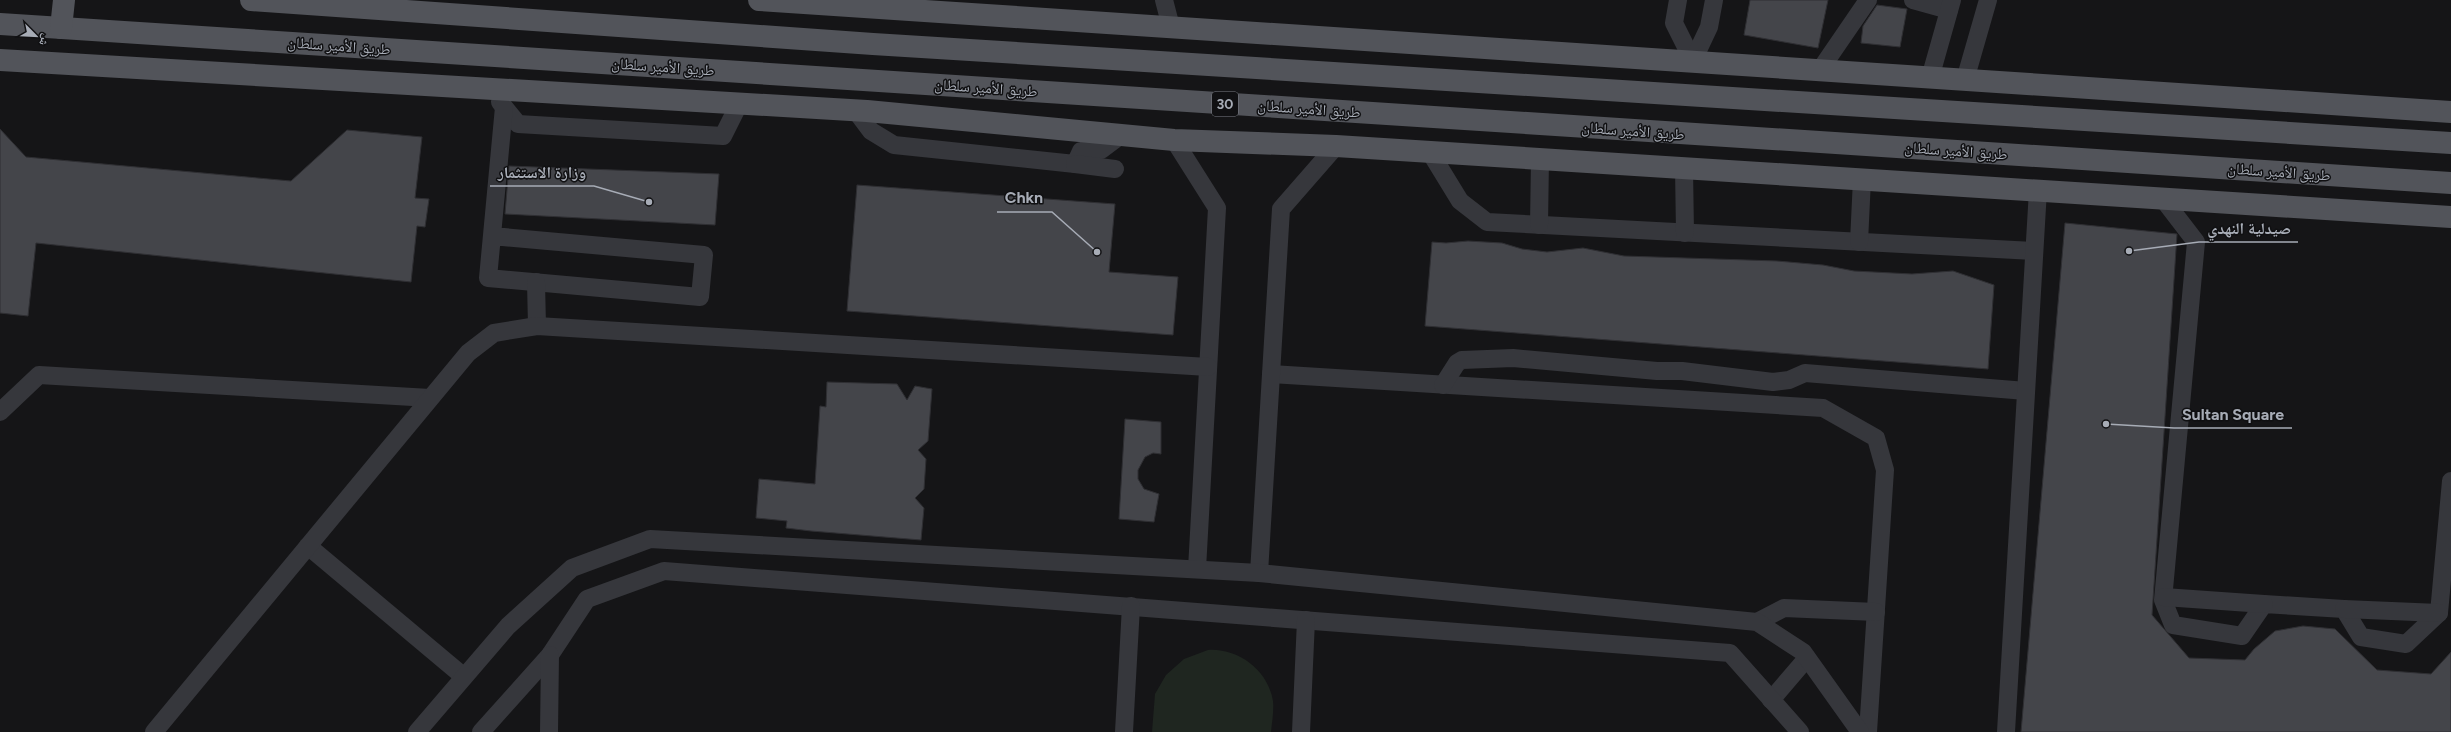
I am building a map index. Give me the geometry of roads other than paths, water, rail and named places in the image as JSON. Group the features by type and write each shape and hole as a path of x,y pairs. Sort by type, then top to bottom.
{"main road":[{"path":"62,28 64,0"},
{"path":"251,0 873,44 2451,143"},
{"path":"760,0 821,2 1294,36 1693,61 2451,112"},
{"name":"طريق الأمير سلطان","path":"0,24 1767,140 2451,183"},
{"path":"1291,70 1294,36"},
{"path":"0,60 862,111 1174,140 1336,146 2451,217"},
{"path":"862,111 869,80"},
{"path":"1766,173 1767,140"}],"street":[{"path":"1164,0 1171,27"},
{"path":"1678,0 1674,23 1693,61"},
{"path":"1693,61 1709,27 1714,0"},
{"path":"1820,70 1868,0"},
{"path":"1913,0 1950,5 1930,78"},
{"path":"1965,80 1988,0"},
{"path":"489,89 518,124 723,136 739,104"},
{"path":"492,236 704,255 700,297 488,278 504,107"},
{"path":"862,111 871,131 894,145 1078,158 1116,169"},
{"path":"1078,158 1101,150 1121,135"},
{"path":"1174,140 1217,208 1197,569"},
{"path":"1259,573 1281,208 1336,146"},
{"path":"1430,152 1460,201 1487,222 2034,251"},
{"path":"1539,225 1540,159"},
{"path":"1684,168 1684,233"},
{"path":"1859,242 1862,179"},
{"path":"2006,732 2038,190"},
{"path":"2163,199 2196,242 2164,597 2173,625 2242,636 2264,604"},
{"path":"536,282 537,326"},
{"path":"154,732 468,353 494,333 537,326 1208,367"},
{"path":"1443,385 1457,363 1462,360 1513,358 1657,371 1682,371 1772,382 1789,380 1806,374 2026,391"},
{"path":"1272,374 1822,408 1876,438 1885,470 1868,732"},
{"path":"0,412 39,375 430,398"},
{"path":"2344,609 2361,637 2406,644 2439,613 2451,481"},
{"path":"417,732 463,676 508,626 572,568 650,539 1259,573 1757,622 1802,652 1851,729"},
{"path":"308,546 463,676"},
{"path":"481,732 550,655 587,599 664,571 1730,653 1800,732"},
{"path":"2164,597 2344,609 2439,613"},
{"path":"1124,732 1131,606"},
{"path":"1757,622 1784,608 1876,612"},
{"path":"1301,732 1306,620"},
{"path":"549,732 550,655"},
{"path":"1772,700 1807,658"}],"place":[{"name":"وزارة الاستثمار","path":"649,202"},
{"name":"صيدلية النهدي","path":"2129,251"},
{"name":"Chkn","path":"1097,252"},
{"name":"Sultan Square","path":"2106,424"}]}
